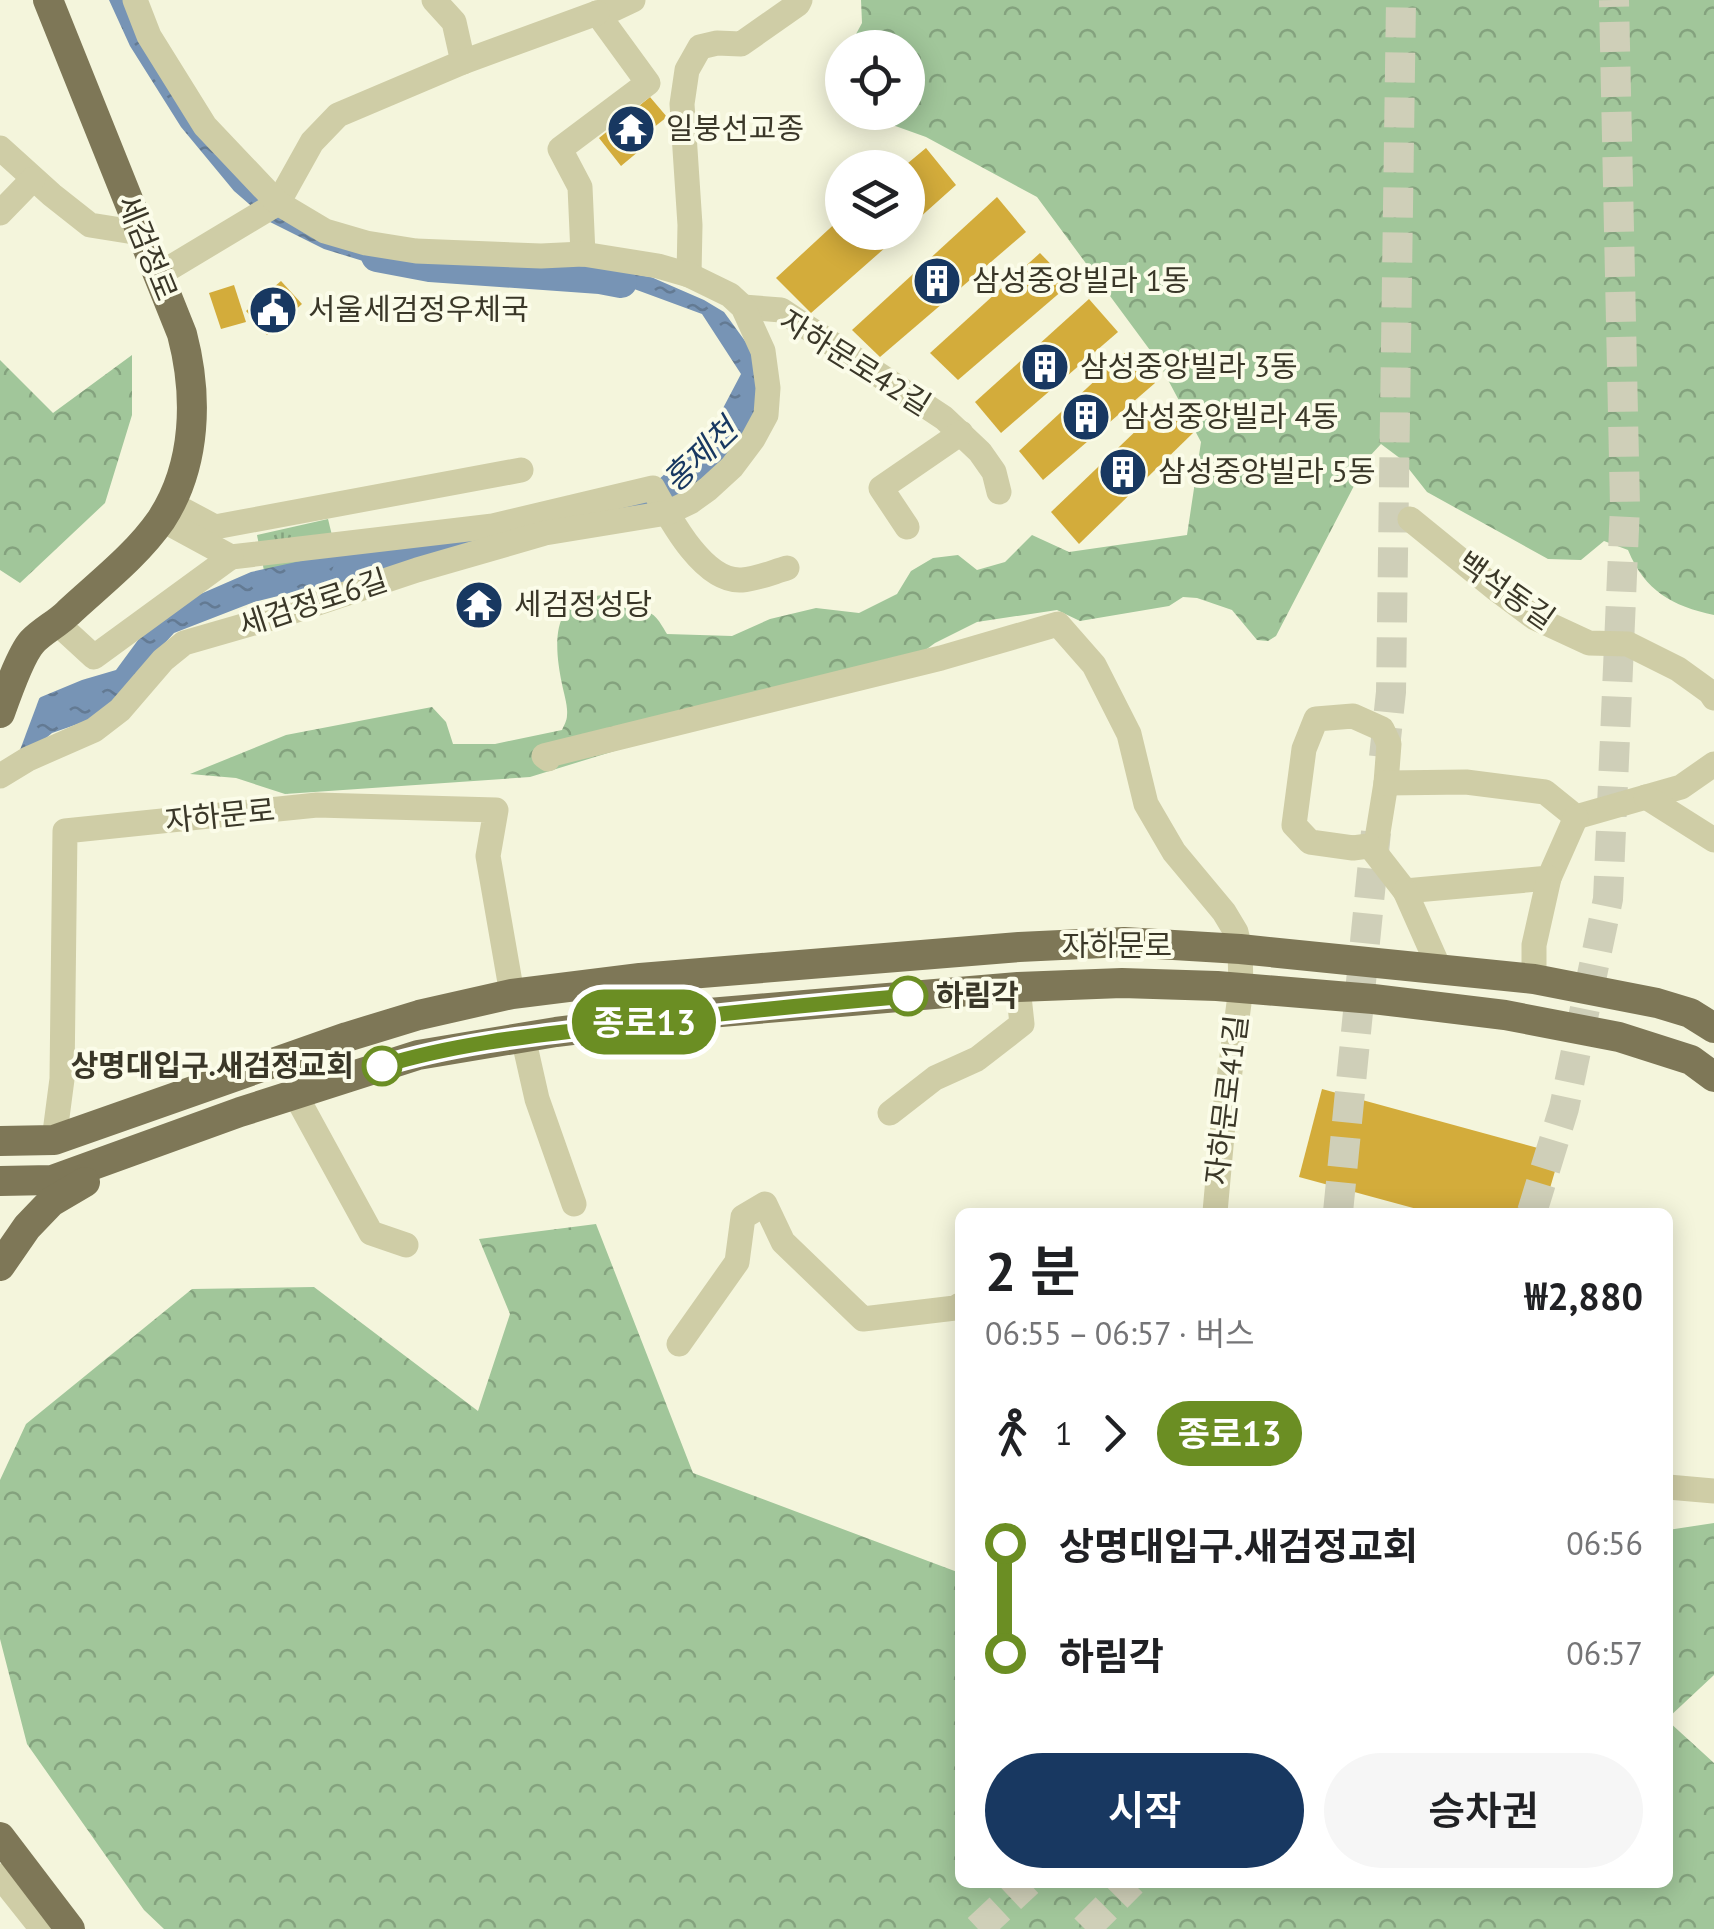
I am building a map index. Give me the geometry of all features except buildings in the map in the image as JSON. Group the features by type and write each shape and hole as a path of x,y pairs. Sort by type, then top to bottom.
{"main road":[{"name":"세검정로","path":"6,690 30,644 134,553 166,511 183,471 193,412 189,360 182,334 48,0"},
{"name":"자하문로","path":"0,1141 54,1140 419,1014 512,994 640,978 1019,947 1124,942 1240,949 1534,979 1657,1003 1690,1013 1714,1028"},
{"name":"자하문로","path":"0,1181 52,1180 418,1055 710,1013 1018,987 1122,982 1372,999 1524,1019 1619,1037 1692,1060 1714,1077"},
{"path":"0,1119 54,1140"},
{"path":"0,1266 26,1227 51,1202 139,1149"},
{"path":"0,1837 70,1929"}],"street":[{"path":"135,0 149,36 206,126 278,203 326,231 366,244 416,250 541,256 583,254 644,263 689,275 730,295 744,307"},
{"path":"434,0 454,22 463,62"},
{"path":"158,275 278,203 312,142 338,116 463,62 633,0"},
{"path":"689,275 690,226 682,104 687,70 700,47 742,44 800,0"},
{"path":"583,254 580,187 560,149 648,82 597,12"},
{"path":"0,148 90,225 140,234"},
{"path":"0,213 33,179"},
{"name":"자하문로42길","path":"744,307 781,310 944,418 980,452 994,472 999,492"},
{"name":"세검정로6길","path":"0,776 94,730 120,710 163,660 184,644 545,534 667,513 690,502 732,468 766,415 764,351 744,307"},
{"name":"자하문로42길","path":"908,527 881,488 960,433"},
{"path":"166,511 215,528 521,470"},
{"path":"57,624 94,657 231,558 493,526 653,488 690,548 708,568 738,581 787,568"},
{"path":"166,511 231,558"},
{"name":"백석동길","path":"1410,519 1535,618 1589,643 1628,644 1678,669 1714,698"},
{"path":"548,759 544,756 922,663 1058,624 1094,665 1129,734 1146,804 1174,852 1224,912 1236,932 1240,949"},
{"path":"1353,716 1382,729 1389,744 1386,783 1376,845 1352,848 1310,842 1294,824 1304,748 1316,720 1353,716"},
{"path":"1576,817 1681,787 1714,764"},
{"path":"1386,783 1466,782 1545,792 1576,817"},
{"path":"1646,797 1714,840"},
{"name":"자하문로","path":"54,1140 62,1079 65,832 316,806 496,810 488,856 512,994"},
{"path":"1534,979 1534,944 1549,878 1576,817"},
{"path":"1370,846 1405,890 1440,970"},
{"path":"1405,890 1549,878"},
{"name":"자하문로41길","path":"1214,1208 1240,988 1240,949"},
{"path":"890,1113 935,1078 976,1059 1022,1024 1018,987"},
{"path":"523,1038 537,1099 574,1204"},
{"path":"295,1094 371,1233 406,1245"},
{"path":"678,1344 736,1262 743,1216 765,1204 783,1242 862,1319 955,1308"},
{"path":"1673,1487 1714,1491"},
{"path":"0,1876 42,1929"}],"green space":[{"path":"861,0 1714,0 1714,615 1685,607 1662,594 1643,576 1628,550 1604,541 1581,560 1548,559 1427,492 1401,459 1381,444 1369,457 1276,636 1268,641 1257,640 1232,610 1197,598 1183,597 1169,606 1080,621 1057,610 977,622 913,659 530,777 285,794 236,778 190,774 286,735 432,707 446,722 453,744 495,744 562,730 567,711 558,656 559,629 570,607 596,596 611,597 629,612 652,614 667,634 732,636 770,619 816,608 859,613 897,594 911,571 933,558 958,555 977,570 1005,562 1032,535 1069,552 1187,535 1201,442 1158,361 1037,197 906,130 925,130 925,30 858,30 862,23"},
{"path":"132,355 132,415 105,503 20,583 0,570 0,360 53,413"},
{"path":"328,519 339,564 266,581 257,535"},
{"path":"596,1224 693,1473 955,1571 955,1888 1673,1888 1673,1726 1714,1763 1714,1929 164,1929 144,1910 27,1744 0,1639 0,1480 26,1424 192,1289 314,1287 478,1411 510,1314 479,1239"},
{"path":"1714,1523 1714,1675 1673,1713 1673,1529"}],"water":[{"name":"홍제천","path":"109,0 124,0 170,80 314,222 651,277 724,312 753,352 763,395 751,425 708,477 665,504 416,543 375,572 254,602 174,633 98,717 52,733 0,777 0,725 41,697 116,670 152,621 189,599 251,572 655,483 711,431 741,374 702,314 626,286 558,272 457,262 363,261 324,249 270,222 234,191 181,127 130,46"}],"pier":[{"path":"42,691 20,750 0,764 0,719"}],"waterway":[{"name":"홍제천","path":"377,256 430,266 621,282"},
{"name":"홍제천","path":"348,573 495,537"}],"tunnel":[{"path":"1384,757 1391,692 1401,0"},
{"path":"1533,1208 1564,1108 1608,899 1625,506 1614,0"},
{"path":"1338,1208 1376,832"},
{"path":"978,1929 1022,1888"},
{"path":"1085,1929 1126,1888"}],"bus line":[{"name":"종로13","path":"382,1066 418,1055 556,1032 710,1013 908,996"}],"place":[{"name":"일붕선교종","path":"631,129"},
{"name":"삼성중앙빌라 1동","path":"937,281"},
{"name":"서울세검정우체국","path":"273,310"},
{"name":"삼성중앙빌라 3동","path":"1045,367"},
{"name":"삼성중앙빌라 4동","path":"1086,417"},
{"name":"삼성중앙빌라 5동","path":"1123,472"},
{"name":"세검정성당","path":"479,605"},
{"name":"하림각","path":"908,996"},
{"name":"상명대입구.새검정교회","path":"382,1066"}]}
